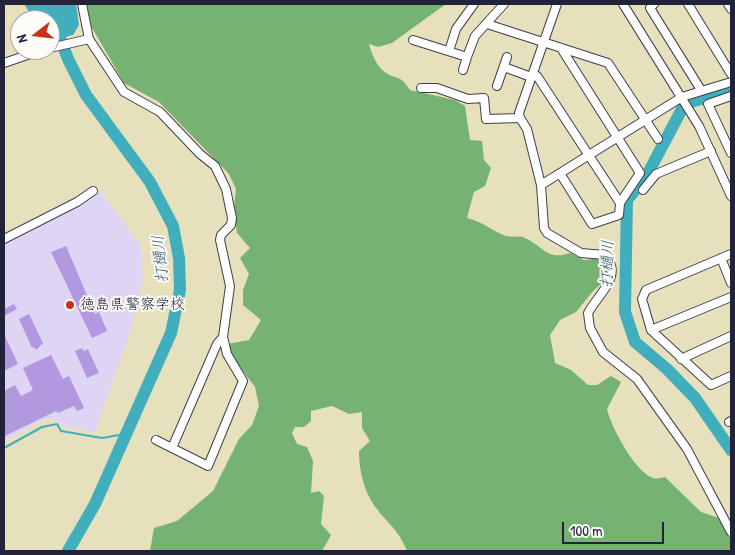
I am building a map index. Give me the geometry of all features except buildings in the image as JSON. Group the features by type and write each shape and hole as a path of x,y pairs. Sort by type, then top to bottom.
{"street":[{"path":"82,4 85,40 124,92 160,112 200,154 215,166 221,176 232,218 230,225 221,235 220,240 230,286 223,337 227,354 243,382 208,466 156,440"},
{"path":"449,51 456,28 474,4"},
{"path":"463,70 475,36 488,24 504,4"},
{"path":"557,4 519,113 527,128 541,185 544,228 547,233 581,253 606,255 611,261 614,270 612,279 588,313 590,328 603,352 637,379 688,449 731,532"},
{"path":"622,4 689,109 711,151 731,196"},
{"path":"654,4 650,8 701,90"},
{"path":"688,4 731,74"},
{"path":"728,4 731,9"},
{"path":"488,24 608,63 658,139"},
{"path":"60,46 85,40"},
{"path":"413,40 467,57"},
{"path":"561,48 640,174 620,202 619,215 592,224 561,175"},
{"path":"497,86 507,57"},
{"path":"504,68 537,76 620,202"},
{"path":"541,185 561,175 646,120 683,99 701,90 731,82"},
{"path":"421,88 436,88 468,99 484,98 486,119 520,118"},
{"path":"731,96 708,104 731,153"},
{"path":"643,190 656,174 711,151"},
{"path":"4,239 76,202 93,191"},
{"path":"731,254 646,290 642,299 651,330 711,385 731,376"},
{"path":"721,258 731,284"},
{"path":"651,330 731,297"},
{"path":"681,359 731,336"},
{"path":"172,448 217,344 223,337"}],"shaded area":[{"name":"徳島県警察学校","path":"100,191 141,246 143,279 130,332 95,432 65,427 53,418 46,419 4,441 4,242"}],"green space":[{"path":"87,4 446,4 392,43 378,47 369,44 375,60 382,70 400,79 410,90 455,100 465,106 470,140 482,141 484,160 491,168 485,186 474,192 467,218 506,236 523,237 550,254 562,255 570,253 584,260 602,258 609,266 606,280 594,290 576,312 560,320 550,335 555,363 571,370 588,385 597,385 611,376 621,382 607,409 613,427 625,448 646,474 654,478 665,477 701,512 719,518 731,540 731,551 407,551 398,535 370,499 364,484 360,468 359,451 370,441 362,428 362,412 349,414 332,406 311,411 311,421 304,427 295,427 292,433 297,444 307,447 313,461 311,493 319,491 324,496 321,524 331,535 322,551 150,551 154,528 177,521 213,491 239,439 252,425 259,406 255,387 234,359 227,344 249,340 261,320 243,305 243,290 249,274 240,258 250,248 237,233 234,207 236,189 229,174 159,102 124,83 91,26"}],"water":[{"path":"24,4 76,4 79,25 73,35 60,38 60,10 28,10"}],"waterway":[{"name":"打樋川","path":"47,4 68,59 86,95 150,182 173,226 179,258 180,290 171,333 95,504 68,551"},
{"name":"打樋川","path":"731,90 691,102 682,109 647,175 627,200 625,312 635,342 667,369 695,398 731,450"},
{"path":"4,448 42,427 57,424 61,431 102,438 125,434"}],"place":[{"name":"徳島県警察学校","path":"70,305"}]}
